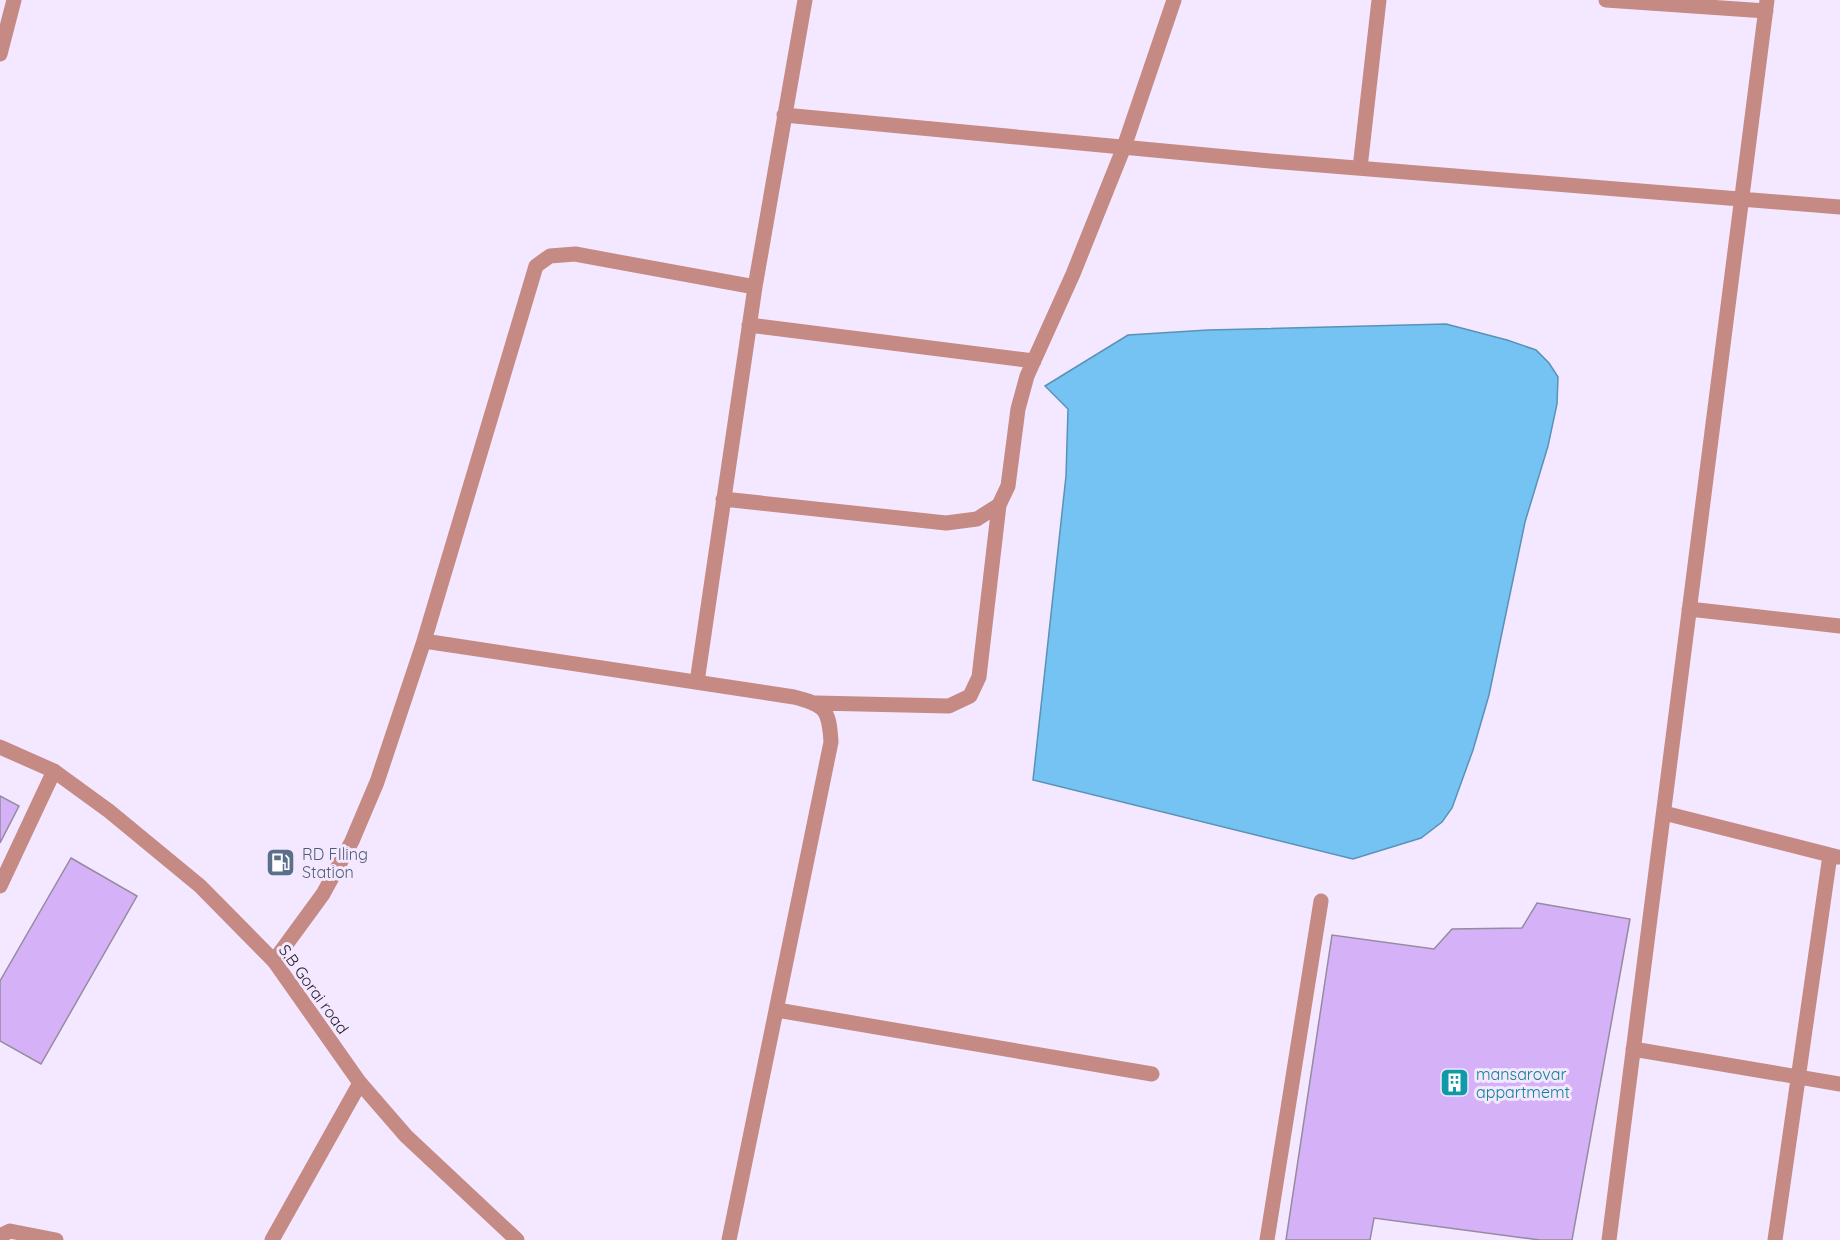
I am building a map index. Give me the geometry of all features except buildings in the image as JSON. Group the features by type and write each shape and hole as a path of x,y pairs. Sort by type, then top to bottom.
{"street":[{"path":"0,54 14,0"},
{"path":"697,682 755,287 805,0"},
{"path":"424,641 794,697 816,703 949,706 970,696 979,677 999,505 1008,486 1017,409 1027,376 1073,274 1124,147 1174,0"},
{"path":"1360,168 1379,0"},
{"path":"1606,0 1766,5 1609,1240"},
{"path":"784,115 1360,168 1840,207"},
{"path":"274,961 323,894 352,841 377,782 424,641 536,267 550,256 574,254 755,287"},
{"path":"749,325 1034,362"},
{"path":"723,499 946,523 977,519 999,505"},
{"path":"1689,609 1839,622"},
{"path":"729,1240 831,742 830,719 816,703"},
{"name":"S.B Gorai road","path":"0,747 54,771 109,811 200,886 274,961 360,1083 406,1136 517,1240"},
{"path":"0,886 54,771"},
{"path":"1664,813 1835,856 1798,1077 1775,1240"},
{"path":"1267,1240 1321,901"},
{"path":"777,1010 1152,1074"},
{"path":"1633,1049 1840,1084"},
{"path":"272,1240 360,1083"},
{"path":"0,1236 10,1231 56,1240"}],"water":[{"path":"1446,324 1536,350 1549,363 1558,377 1557,404 1548,446 1525,522 1489,695 1473,750 1452,808 1442,822 1421,838 1353,859 1033,780 1066,476 1068,409 1045,386 1128,335 1208,330"}],"place":[{"name":"RD FIling Station","path":"281,863"},
{"name":"mansarovar appartmemt","path":"1455,1083"}]}
